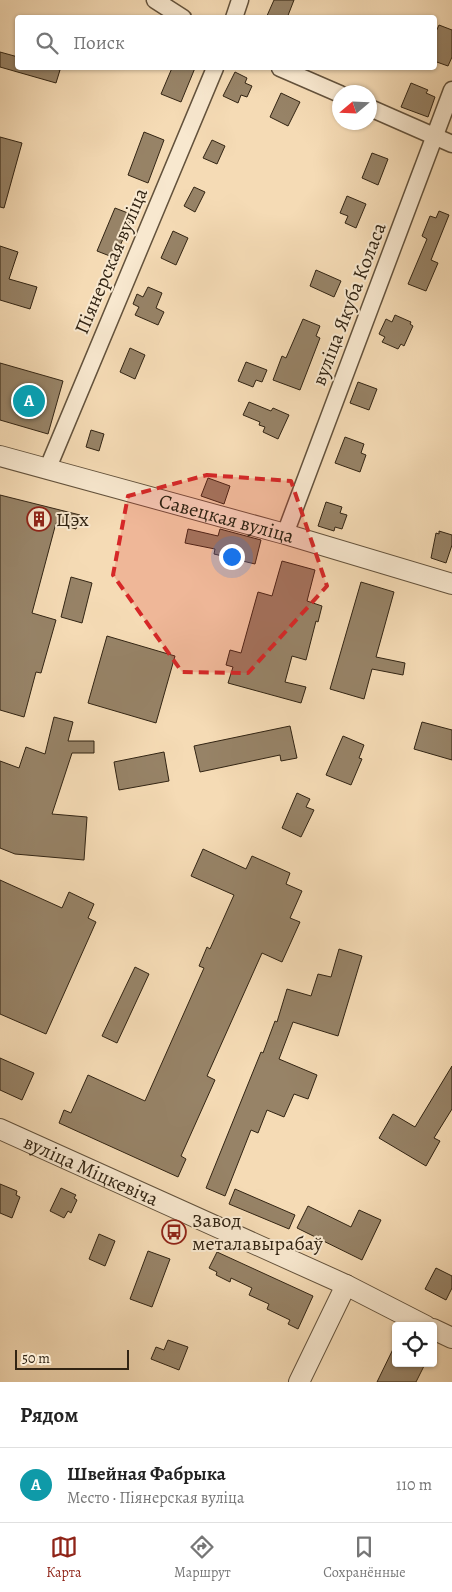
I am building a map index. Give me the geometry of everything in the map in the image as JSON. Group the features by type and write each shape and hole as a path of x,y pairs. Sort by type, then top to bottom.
{"street":[{"path":"155,0 178,15"},
{"path":"235,15 240,0"},
{"name":"Піянерская вуліца","path":"48,470 214,70"},
{"path":"285,70 332,91"},
{"name":"вуліца Якуба Коласа","path":"285,534 452,90"},
{"path":"377,111 452,144"},
{"name":"Савецкая вуліца","path":"0,456 285,534 452,584"},
{"name":"вуліца Міцкевіча","path":"0,1129 346,1285 418,1322"},
{"path":"299,1382 346,1285"},
{"path":"437,1331 452,1338"}],"highlighted area":[{"path":"207,475 291,481 327,586 248,673 182,672 113,575 128,496"}],"building":[{"path":"274,0 294,0 288,15 267,15"},
{"path":"439,25 452,30 452,57 448,66 437,62 437,29"},
{"path":"0,52 15,56 15,70 60,70 56,83 0,67"},
{"path":"171,70 194,70 181,102 161,94"},
{"path":"235,72 247,78 245,83 252,86 247,97 241,95 238,103 223,96"},
{"path":"411,83 428,90 426,93 435,97 428,117 401,107"},
{"path":"281,93 300,102 288,126 270,117"},
{"path":"144,132 164,140 148,183 128,175"},
{"path":"0,137 22,143 4,208 0,207"},
{"path":"212,140 225,146 217,164 203,158"},
{"path":"372,153 388,159 378,185 362,178"},
{"path":"194,187 205,192 195,212 184,206"},
{"path":"347,196 366,204 356,228 345,223 348,216 340,213"},
{"path":"115,208 133,215 115,258 97,251"},
{"path":"439,211 449,215 431,260 438,263 426,291 408,284 427,239 422,236 430,216 436,218"},
{"path":"173,231 188,238 176,265 161,258"},
{"path":"0,246 18,252 9,279 37,287 30,309 0,300"},
{"path":"316,270 341,281 334,297 310,286"},
{"path":"148,287 162,293 156,308 164,312 158,325 135,315 139,307 133,304 137,294 143,297"},
{"path":"395,315 411,322 410,324 413,326 404,346 401,344 398,349 382,342 385,337 379,334 386,319 392,322"},
{"path":"303,319 320,326 316,336 320,338 300,390 273,380 282,356 286,358"},
{"path":"130,348 145,355 135,379 120,372"},
{"path":"246,362 267,370 262,382 256,380 253,387 238,381"},
{"path":"0,363 63,381 48,434 0,420"},
{"path":"358,382 377,389 369,410 350,403"},
{"path":"249,402 271,411 273,408 289,415 278,439 263,432 265,427 259,425 260,422 243,415"},
{"path":"91,430 104,434 99,451 86,447"},
{"path":"345,437 364,444 361,453 366,455 360,472 335,463"},
{"path":"208,478 230,486 224,504 201,496"},
{"path":"0,495 80,515 76,529 56,523 32,613 56,620 41,673 36,672 24,717 0,710"},
{"path":"326,502 342,507 340,513 347,515 342,529 335,527 334,531 318,526"},
{"path":"188,529 218,536 220,529 261,540 255,564 214,554 215,549 185,543"},
{"path":"439,531 452,535 452,545 446,563 431,558 436,533 439,534"},
{"path":"282,561 315,570 307,601 322,606 306,660 292,656 285,682 306,687 301,703 228,683 233,667 226,665 230,650 241,653 258,592 272,596"},
{"path":"71,577 92,583 82,623 61,617"},
{"path":"361,582 394,592 376,657 405,663 403,675 372,669 364,699 330,689"},
{"path":"107,636 175,656 156,723 88,703"},
{"path":"54,717 73,722 68,741 94,741 94,753 72,753 52,814 87,817 84,860 15,854 0,848 0,761 19,768 26,747 45,754"},
{"path":"422,722 452,730 452,760 414,749"},
{"path":"290,726 297,758 281,761 280,755 200,772 194,746"},
{"path":"343,736 364,745 359,758 362,759 351,785 326,775"},
{"path":"164,752 169,781 119,790 114,762"},
{"path":"297,793 310,799 306,807 314,810 301,837 282,828"},
{"path":"203,849 246,869 252,856 290,873 286,884 302,891 290,918 300,922 282,962 262,953 207,1076 215,1080 181,1156 186,1159 178,1177 59,1123 64,1110 71,1113 88,1075 145,1101 204,968 199,966 207,947 210,949 234,895 191,876"},
{"path":"0,880 62,908 69,892 94,904 88,918 96,922 46,1034 0,1014"},
{"path":"339,949 362,956 338,1036 293,1022 279,1059 317,1075 308,1099 294,1094 284,1117 267,1110 258,1133 251,1130 225,1196 206,1188 261,1052 263,1053 275,1021 277,1022 287,989 311,996 318,974 331,977"},
{"path":"135,967 149,974 117,1043 102,1036"},
{"path":"0,1058 34,1073 22,1100 0,1090"},
{"path":"452,1066 452,1109 434,1138 440,1141 426,1166 379,1138 393,1114 415,1127"},
{"path":"0,1184 17,1191 16,1195 20,1197 12,1218 0,1213"},
{"path":"61,1188 76,1195 74,1198 77,1200 71,1213 68,1211 64,1218 50,1211"},
{"path":"235,1189 295,1215 289,1229 229,1204"},
{"path":"308,1206 351,1227 359,1210 381,1220 362,1260 297,1228"},
{"path":"99,1234 115,1241 105,1266 89,1259"},
{"path":"148,1251 170,1259 152,1307 130,1299"},
{"path":"217,1252 313,1296 298,1329 288,1324 290,1320 267,1309 269,1304 249,1295 252,1288 231,1278 230,1282 216,1275 217,1272 209,1268"},
{"path":"436,1268 452,1276 452,1288 446,1300 425,1289"},
{"path":"168,1340 188,1347 179,1370 151,1359 156,1347 164,1350"},
{"path":"392,1351 392,1367 424,1367 416,1382 377,1382"}],"place":[{"name":"Швейная Фабрыка","path":"29,401"},
{"name":"Цэх","path":"39,519"},
{"name":"Завод металавырабаў","path":"174,1232"}]}
